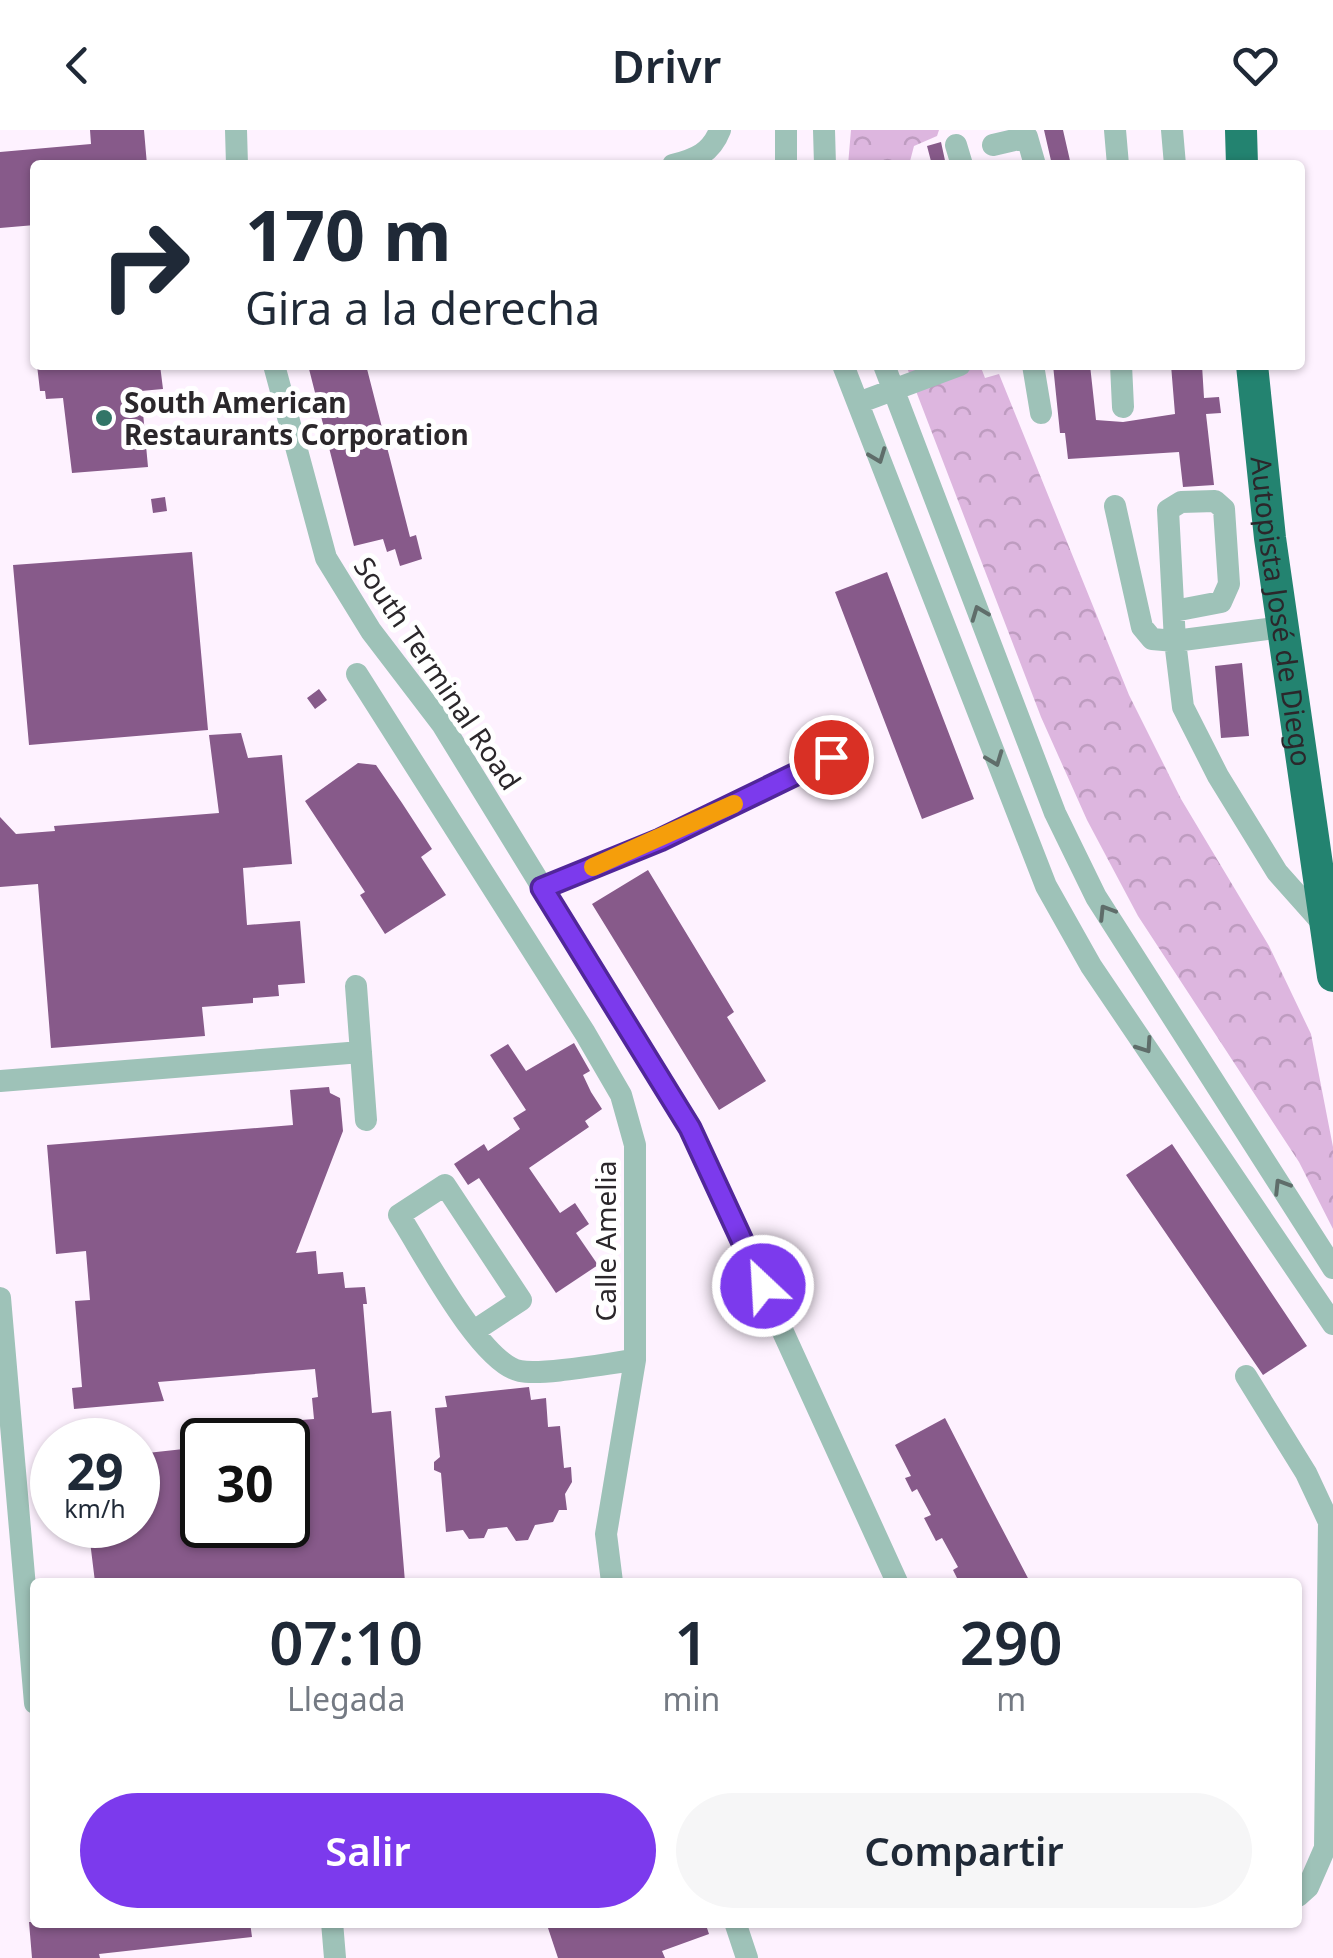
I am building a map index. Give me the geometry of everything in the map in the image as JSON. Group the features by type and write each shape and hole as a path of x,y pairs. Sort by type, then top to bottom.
{"highway":[{"path":"1240,130 1242,160"},
{"name":"Autopista José de Diego","path":"1253,370 1282,627 1333,976"}],"street":[{"path":"236,130 236,160"},
{"path":"693,160 714,144 720,130"},
{"path":"786,130 786,160"},
{"path":"824,130 825,160"},
{"path":"1116,130 1118,160"},
{"path":"1172,130 1175,160"},
{"path":"993,146 1027,137 1033,160"},
{"name":"South Terminal Road","path":"275,370 326,558 371,631 442,724 690,1128 896,1578"},
{"path":"845,370 1046,886 1091,966 1333,1324"},
{"path":"886,370 1055,813 1096,897 1333,1268"},
{"path":"858,403 946,370"},
{"path":"1034,370 1041,413"},
{"path":"1121,370 1123,407"},
{"path":"1174,611 1220,602 1228,584 1224,509 1215,501 1181,502 1168,510 1175,641 1182,707 1218,776 1277,872 1324,926"},
{"path":"1115,506 1142,627 1152,639 1175,641 1282,627"},
{"name":"Calle Amelia","path":"357,674 620,1095 635,1145 635,1360 606,1534 612,1578"},
{"path":"542,888 660,840 831,757"},
{"path":"356,986 366,1120"},
{"path":"0,1081 361,1052"},
{"path":"474,1331 521,1300 445,1185 400,1215 474,1331 494,1354 519,1371 635,1360"},
{"path":"0,1298 30,1645"},
{"path":"1246,1376 1306,1473 1329,1522 1325,1848 1308,1888 1302,1893"},
{"path":"333,1928 336,1958"},
{"path":"736,1928 748,1958"}],"green space":[{"path":"851,130 939,130 937,136 914,146 910,160 848,160"},
{"path":"908,370 982,370 985,378 999,374 1129,695 1181,799 1269,946 1311,1034 1333,1147 1333,1229 1299,1162 1138,916 1087,820 1041,717"}],"building":[{"path":"90,130 144,130 147,160 30,160 30,225 0,228 0,152 91,144"},
{"path":"1044,130 1063,130 1070,160 1051,160"},
{"path":"941,142 945,160 931,160 927,146"},
{"name":"South American Restaurants Corporation","path":"38,370 161,370 163,389 141,391 148,467 72,473 63,398 46,399 45,391 40,391"},
{"path":"309,370 367,370 410,537 416,535 422,559 400,566 395,549 387,552 383,539 354,546"},
{"path":"1054,370 1091,370 1096,420 1123,422 1175,414 1171,370 1202,370 1204,398 1219,397 1221,413 1206,414 1214,485 1183,487 1179,452 1068,459 1065,433 1060,433"},
{"path":"165,497 167,511 153,513 151,499"},
{"path":"192,552 208,730 29,745 13,565"},
{"path":"887,572 974,799 922,819 835,592"},
{"path":"1242,663 1249,736 1221,738 1215,666"},
{"path":"319,689 327,700 315,709 307,698"},
{"path":"241,733 248,758 282,755 292,864 243,868 247,925 300,921 305,983 278,985 279,996 253,998 253,1003 202,1007 205,1036 51,1048 38,884 0,887 0,817 16,834 55,831 54,826 219,813 209,735"},
{"path":"358,763 376,765 402,803 432,849 421,857 446,895 385,934 360,895 365,892 305,801"},
{"path":"648,870 734,1012 727,1017 766,1081 719,1110 592,904"},
{"path":"574,1043 590,1071 583,1075 602,1109 585,1121 589,1127 529,1168 560,1213 575,1203 589,1224 576,1233 598,1265 556,1293 479,1178 468,1185 454,1164 484,1144 488,1151 520,1129 513,1118 526,1110 490,1055 508,1044 526,1071"},
{"path":"329,1087 330,1093 340,1098 343,1131 296,1253 316,1251 318,1274 343,1272 345,1288 365,1287 372,1413 391,1411 405,1578 95,1578 91,1548 160,1548 160,1452 180,1449 180,1548 310,1548 310,1419 314,1419 312,1398 318,1397 315,1369 158,1382 164,1401 74,1409 72,1388 82,1387 75,1301 90,1300 86,1251 56,1254 47,1145 293,1125 290,1090"},
{"path":"1172,1144 1307,1346 1263,1375 1126,1175"},
{"path":"529,1387 531,1400 546,1398 548,1427 560,1426 564,1468 571,1467 572,1482 565,1494 567,1510 559,1510 553,1522 535,1525 528,1540 516,1541 507,1527 488,1529 484,1538 469,1539 463,1530 446,1532 441,1473 434,1470 434,1462 440,1457 435,1408 447,1407 445,1396"},
{"path":"945,1418 1028,1578 957,1578 953,1570 958,1567 942,1538 936,1541 924,1518 931,1515 917,1489 912,1492 905,1478 911,1476 895,1445"},
{"path":"29,1922 30,1928 251,1928 252,1937 99,1954 100,1958 32,1958"},
{"path":"548,1928 707,1928 709,1934 662,1951 665,1958 558,1958"}],"slow traffic":[{"path":"593,867 734,804"}],"place":[{"name":"South American Restaurants Corporation","path":"104,418"}],"route":[{"path":"763,1286 690,1128 542,888 660,840 831,757"}]}
